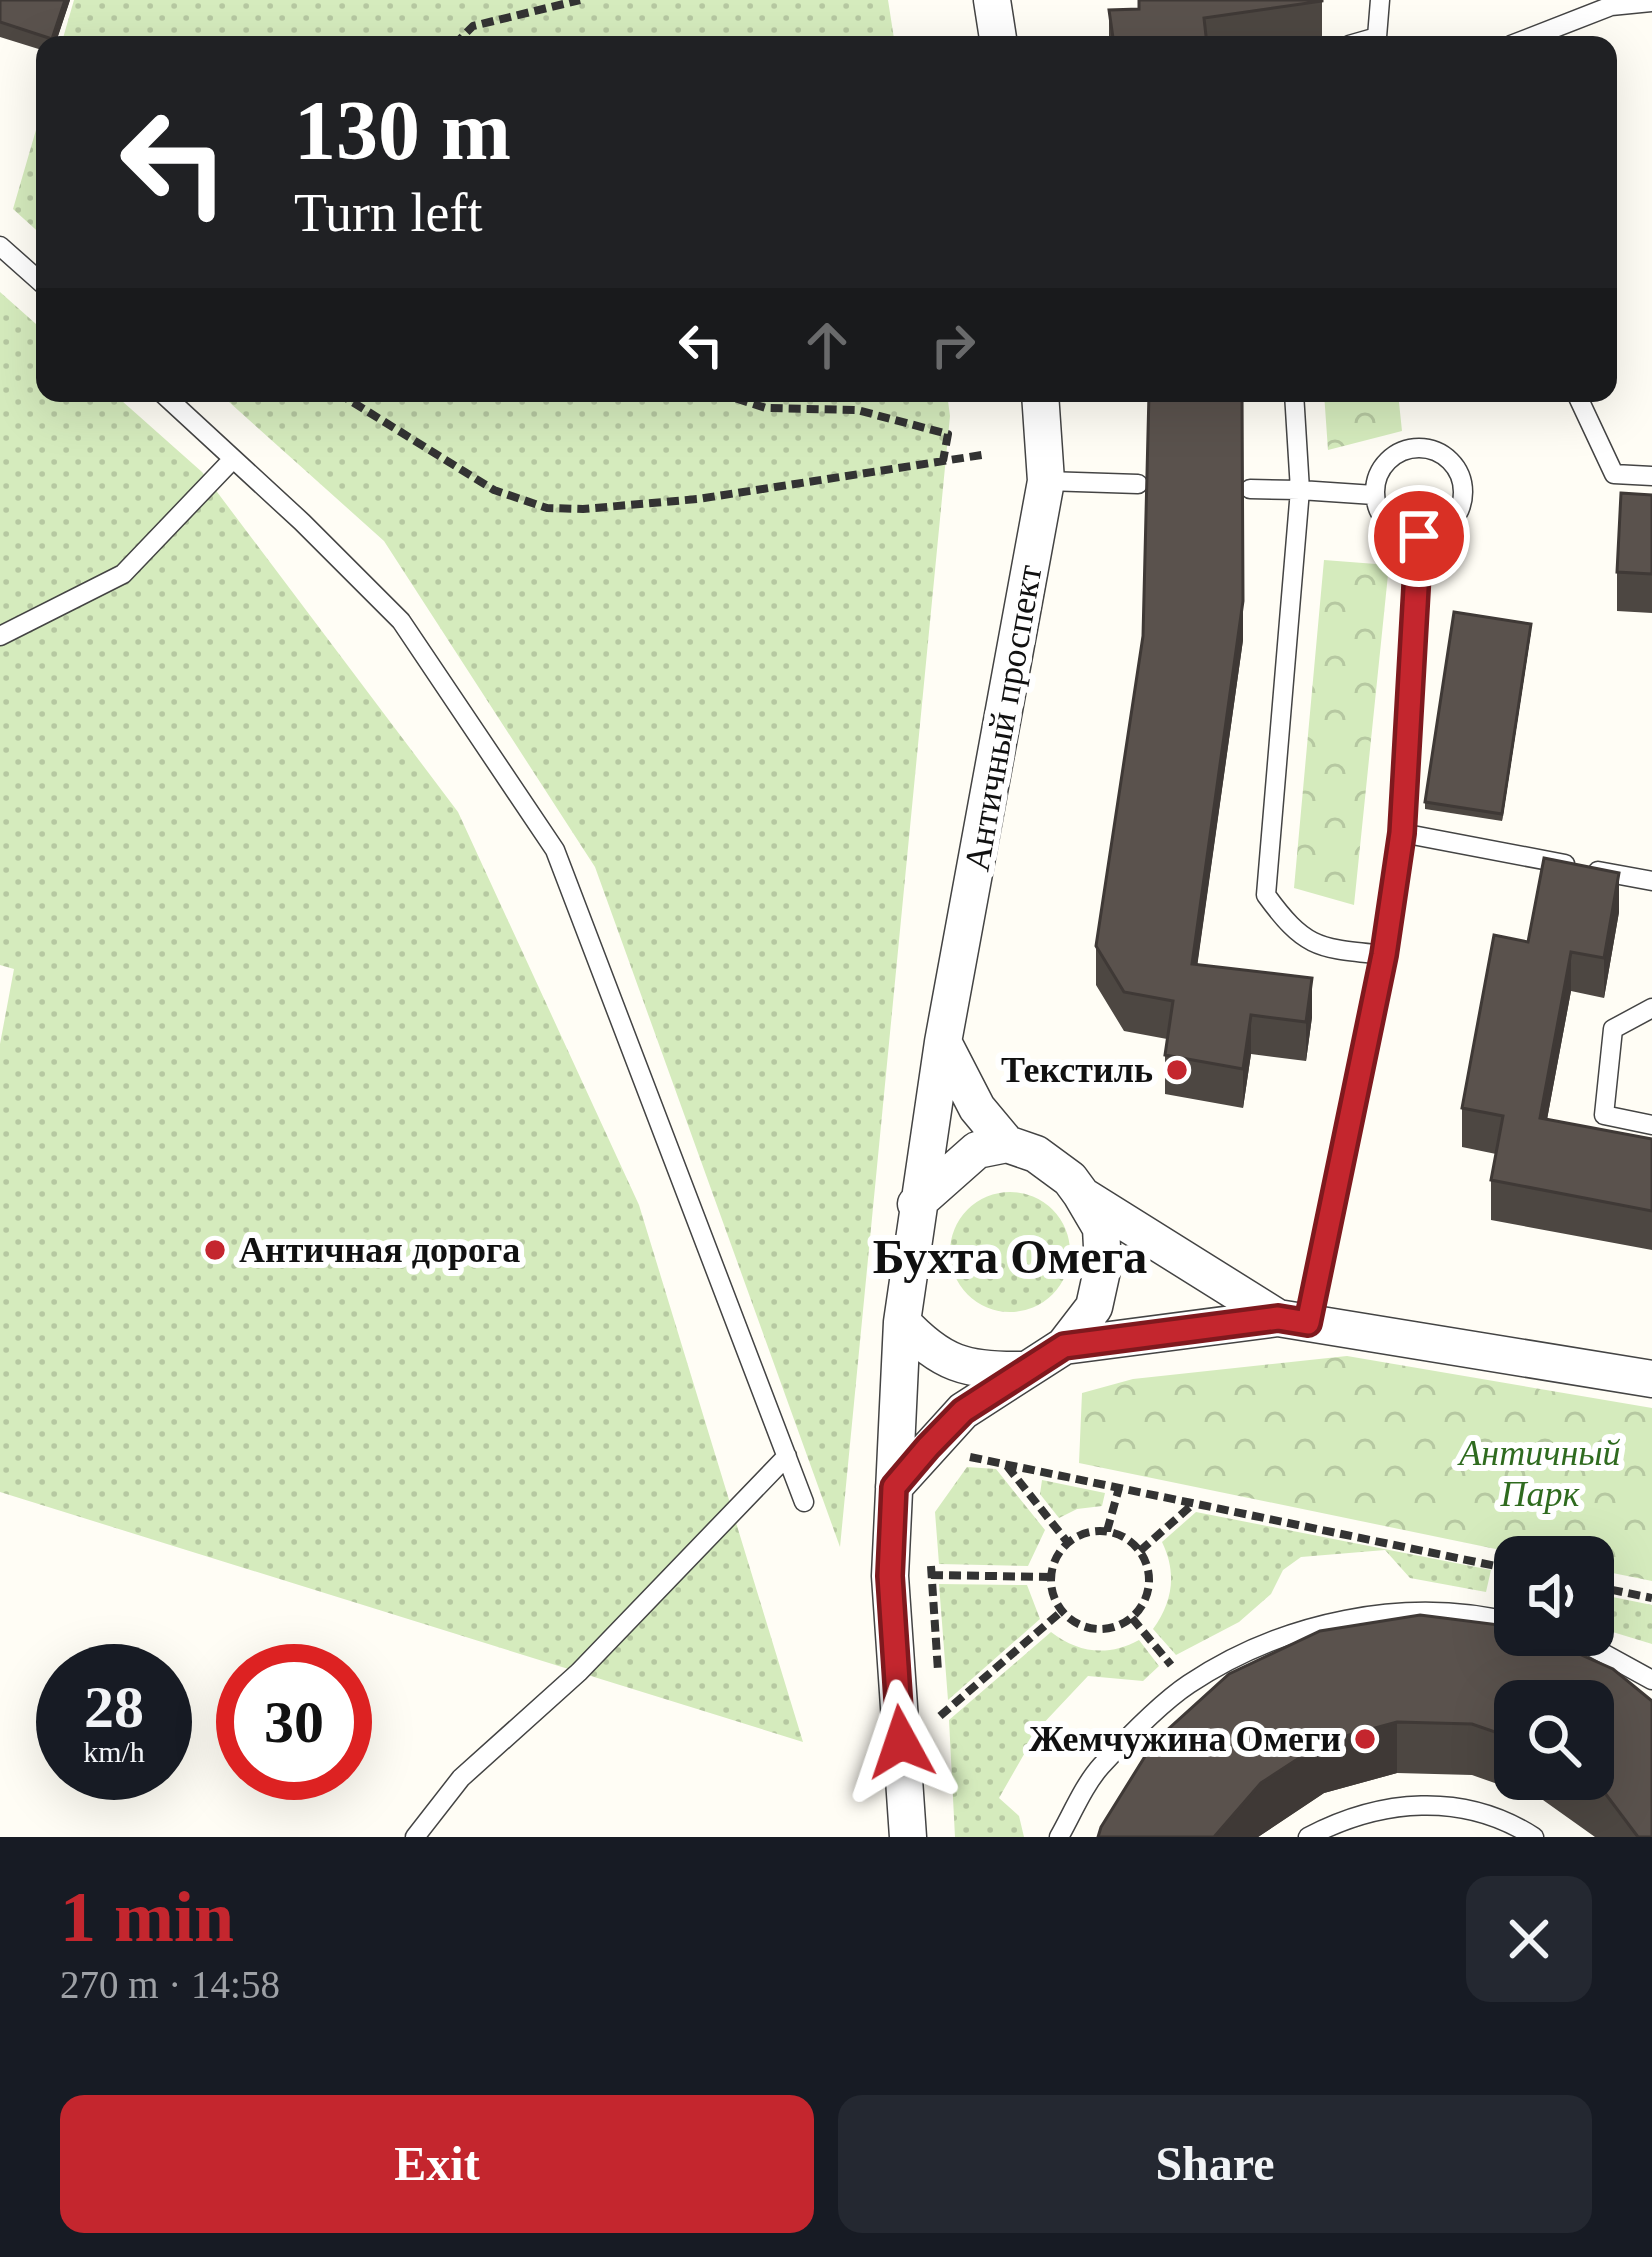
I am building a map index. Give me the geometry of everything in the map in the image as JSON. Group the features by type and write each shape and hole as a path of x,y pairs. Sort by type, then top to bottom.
{"street":[{"path":"992,0 998,36"},
{"name":"Античный проспект","path":"908,1837 890,1576 902,1322 943,1042 1046,482 1041,402"},
{"path":"943,1042 977,1108 1007,1144"},
{"path":"894,1487 963,1411 1064,1346 1094,1307 1103,1265 1101,1228 1070,1179 1036,1154 1007,1144 977,1150 916,1204"},
{"path":"1081,1194 1293,1321"},
{"path":"1064,1346 1293,1321 1652,1379"},
{"path":"902,1322 925,1347 951,1362 979,1371 1022,1370"}],"lane":[{"path":"1378,36 1380,0"},
{"path":"1534,36 1611,6 1652,2"},
{"path":"0,246 36,278"},
{"path":"171,402 302,521 401,622 555,850 804,1502"},
{"path":"1295,402 1300,490 1266,895 1292,930 1323,949 1384,955"},
{"path":"1580,402 1614,474 1652,476"},
{"path":"1423,448 1450,460 1461,480 1460,509 1445,527 1419,536 1390,526 1379,512 1375,495 1383,466 1407,450 1423,448"},
{"path":"0,636 123,574 232,460"},
{"path":"1046,482 1138,484"},
{"path":"1250,489 1375,495"},
{"path":"1293,1321 1384,955 1402,833 1419,536"},
{"path":"1402,833 1652,881"},
{"path":"1652,1008 1613,1029 1604,1115 1652,1125"},
{"path":"415,1837 461,1778 579,1672 787,1456"},
{"path":"1059,1837 1099,1768 1187,1685 1277,1637 1377,1613 1494,1618"},
{"path":"1607,1656 1652,1681"},
{"path":"1308,1837 1346,1817 1403,1804 1460,1807 1515,1825 1534,1837"}],"path":[{"path":"463,36 473,26 580,0"},
{"path":"355,402 494,490 547,508 698,499 982,455"},
{"path":"747,402 766,408 856,410 948,434 943,461"},
{"path":"953,1467 968,1457 1494,1566"},
{"path":"1006,1465 1068,1544"},
{"path":"1107,1532 1119,1488"},
{"path":"1140,1551 1194,1504"},
{"path":"1090,1532 1107,1532 1126,1538 1140,1551 1149,1587 1132,1618 1110,1629 1090,1629 1062,1611 1051,1577 1058,1554 1068,1544 1090,1532"},
{"path":"930,1554 941,1736"},
{"path":"932,1575 1051,1577"},
{"path":"1614,1590 1652,1598"},
{"path":"940,1716 1062,1611"},
{"path":"1132,1618 1187,1685"}],"green space":[{"path":"74,0 888,0 894,36 64,36"},
{"path":"36,130 36,230 13,209"},
{"path":"0,292 36,324 36,402 123,402 202,472 458,812 639,1205 803,1742 0,1492 0,1044 14,969 0,965"},
{"path":"229,402 948,402 840,1547 595,867 384,541"},
{"path":"1325,402 1399,402 1402,431 1328,450"},
{"path":"1324,560 1389,565 1354,905 1294,888"},
{"path":"1010,1192 1033,1197 1052,1210 1065,1229 1070,1252 1065,1275 1052,1294 1033,1307 1010,1312 987,1307 968,1294 955,1275 950,1252 955,1229 968,1210 987,1197"},
{"name":"Античный Парк","path":"1347,1356 1652,1408 1652,1581 1614,1573 1614,1536 1494,1536 1494,1549 1079,1463 1082,1393 1133,1379"},
{"path":"967,1467 996,1469 1045,1530 1028,1566 939,1564 935,1512"},
{"path":"1042,1480 1105,1493 1102,1506 1077,1509 1059,1518 1040,1494"},
{"path":"1196,1512 1491,1570 1486,1592 1410,1578 1385,1550 1301,1557 1283,1570 1271,1594 1239,1622 1176,1655 1153,1629 1171,1587 1162,1542"},
{"path":"939,1584 1027,1585 1040,1619 948,1700"},
{"path":"1614,1597 1652,1605 1652,1644 1614,1632"},
{"path":"1051,1632 1093,1650 1116,1649 1139,1640 1159,1666 1143,1681 1088,1676 1039,1728 999,1798 1019,1816 1024,1837 955,1837 949,1720"}],"building":[{"path":"0,0 65,0 53,36 0,22"},
{"path":"1139,0 1322,0 1204,18 1206,36 1113,36 1109,10 1139,9"},
{"path":"1149,402 1242,402 1243,601 1192,964 1312,978 1306,1022 1251,1015 1243,1069 1165,1055 1173,1001 1124,992 1096,946 1143,636"},
{"path":"1621,493 1652,495 1652,574 1617,572"},
{"path":"1454,612 1531,624 1502,814 1425,802"},
{"path":"1544,858 1619,873 1604,958 1571,952 1540,1118 1652,1139 1652,1211 1491,1180 1503,1116 1462,1108 1494,935 1528,942"},
{"path":"1420,1615 1494,1624 1494,1656 1584,1656 1613,1669 1652,1701 1652,1837 1638,1837 1610,1800 1614,1800 1614,1680 1494,1680 1494,1732 1472,1724 1397,1722 1324,1742 1261,1783 1214,1837 1098,1837 1154,1742 1229,1674 1320,1631"}],"place":[{"name":"Текстиль","path":"1177,1070"},
{"name":"Античная дорога","path":"215,1250"},
{"name":"Жемчужина Омеги","path":"1365,1739"}],"district":[{"name":"Бухта Омега","path":"1010,1256"}],"route":[{"path":"901,1742 890,1576 894,1487 928,1447 963,1411 1064,1346 1278,1318 1308,1323 1384,955 1402,833 1419,536"}]}
